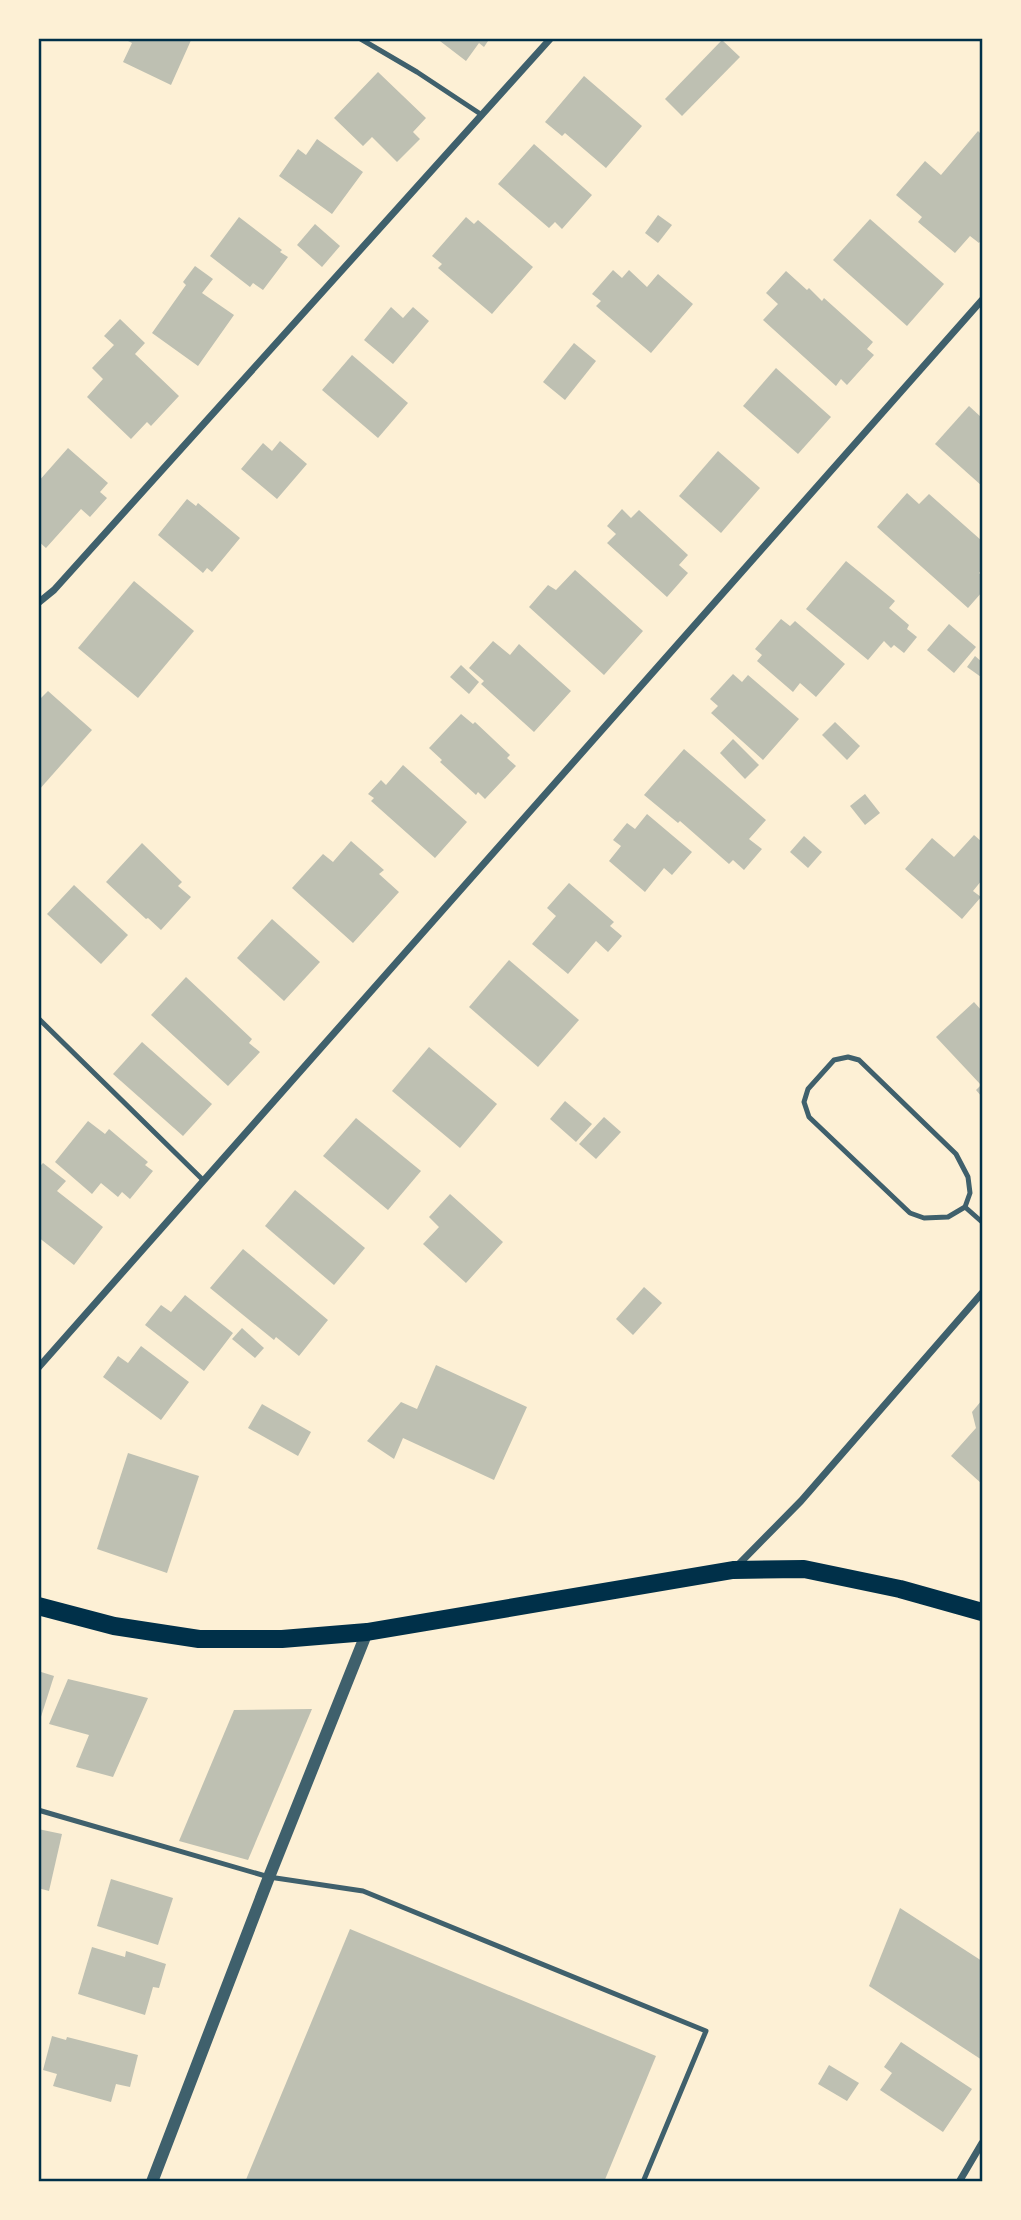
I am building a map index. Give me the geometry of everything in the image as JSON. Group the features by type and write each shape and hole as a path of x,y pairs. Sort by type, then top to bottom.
{"main road":[{"path":"38,1606 114,1626 199,1639 282,1639 367,1632 733,1570 804,1569 900,1588 982,1612"}],"street":[{"path":"38,603 63,580 551,38"},
{"path":"38,1368 982,300"},
{"path":"733,1570 801,1501 982,1293"},
{"path":"152,2182 367,1632"},
{"path":"959,2182 982,2143"}],"lane":[{"path":"359,38 482,115"},
{"path":"38,1018 203,1180"},
{"path":"848,1057 859,1060 956,1154 968,1177 970,1193 965,1207 948,1217 924,1218 910,1213 809,1117 804,1102 808,1089 834,1060 848,1057"},
{"path":"965,1207 982,1222"},
{"path":"38,1810 269,1877 363,1891 706,2031 643,2182"}],"building":[{"path":"122,38 192,38 171,85 123,62 132,43"},
{"path":"436,38 490,38 484,47 479,43 466,61"},
{"path":"722,40 740,57 682,116 665,99"},
{"path":"378,72 426,118 413,132 420,139 397,162 372,137 363,146 334,118"},
{"path":"584,76 642,126 606,168 565,133 562,136 545,122"},
{"path":"978,131 982,135 982,239 979,243 970,236 955,253 918,222 922,217 896,195 925,161 941,175"},
{"path":"317,139 363,172 332,214 279,176 298,149 306,155"},
{"path":"534,144 592,195 562,229 555,222 549,228 498,184"},
{"path":"658,215 672,225 658,243 645,233"},
{"path":"239,217 288,257 263,290 253,283 250,287 210,256"},
{"path":"466,217 474,224 478,220 533,267 492,314 438,268 442,264 432,256"},
{"path":"870,219 944,284 907,326 833,260"},
{"path":"315,224 340,246 322,267 297,245"},
{"path":"195,266 213,279 202,293 234,315 198,366 152,333 186,285 183,282"},
{"path":"613,270 622,278 629,270 647,287 658,274 693,304 651,353 596,306 601,301 592,294"},
{"path":"786,271 822,301 824,298 873,342 867,349 874,355 847,385 841,379 836,386 763,320 778,304 766,293"},
{"path":"391,307 403,318 413,307 429,321 393,364 364,340"},
{"path":"120,319 145,343 135,354 179,396 151,426 147,422 131,439 87,397 103,379 92,368 114,345 104,336"},
{"path":"574,343 596,361 565,400 543,382"},
{"path":"352,355 408,403 378,438 322,390"},
{"path":"776,368 831,417 798,454 743,406"},
{"path":"969,406 982,418 982,486 935,444"},
{"path":"280,441 307,464 277,499 241,469 263,443 272,451"},
{"path":"68,448 108,483 100,492 107,498 90,517 81,509 46,548 38,541 38,482"},
{"path":"718,451 760,488 721,533 679,496"},
{"path":"907,493 919,504 929,494 982,541 982,569 979,573 982,576 982,592 968,608 877,527"},
{"path":"187,499 196,506 198,503 240,538 212,572 207,568 203,573 158,535"},
{"path":"622,509 631,518 639,510 688,555 679,565 688,573 667,597 607,543 616,534 607,526"},
{"path":"846,561 895,601 889,608 909,625 907,629 917,637 904,653 894,645 891,648 884,641 868,660 806,609"},
{"path":"575,570 643,631 604,675 529,607 548,585 556,590"},
{"path":"134,581 194,631 138,698 78,648"},
{"path":"781,619 790,626 795,621 845,664 816,697 800,683 793,692 757,661 762,655 755,649"},
{"path":"949,624 976,647 954,673 927,650"},
{"path":"493,641 510,655 519,644 571,691 534,732 481,684 484,681 469,668"},
{"path":"975,656 982,662 981,677 967,667"},
{"path":"461,665 479,682 469,694 450,677"},
{"path":"733,674 742,682 748,675 799,719 763,760 711,713 718,706 710,699"},
{"path":"48,691 92,730 38,791 38,701"},
{"path":"461,714 473,724 475,722 510,755 507,758 516,766 485,799 478,792 476,795 440,762 442,760 429,748"},
{"path":"835,722 860,746 847,760 822,735"},
{"path":"733,739 759,765 745,779 720,753"},
{"path":"684,749 766,820 749,839 762,849 744,870 733,860 729,864 680,821 678,823 644,795"},
{"path":"403,765 467,822 435,858 371,801 374,798 368,794 381,780 386,785"},
{"path":"865,794 880,813 865,825 850,806"},
{"path":"647,814 692,852 672,875 664,868 645,892 609,861 621,846 613,840 627,823 635,829"},
{"path":"974,835 982,842 982,880 973,891 981,897 962,919 905,869 932,838 954,857"},
{"path":"804,836 822,852 808,868 790,852"},
{"path":"351,841 384,870 379,874 399,892 353,943 292,888 323,854 333,862"},
{"path":"142,843 182,882 178,886 191,897 161,930 106,882"},
{"path":"569,883 614,922 610,926 622,936 608,952 596,941 568,974 532,944 556,916 547,908"},
{"path":"74,885 128,935 101,964 47,914"},
{"path":"272,919 320,962 284,1001 237,958"},
{"path":"509,960 579,1020 538,1067 469,1007"},
{"path":"186,977 252,1039 249,1043 260,1052 228,1086 151,1015"},
{"path":"974,1002 982,1011 982,1097 976,1090 981,1085 936,1037"},
{"path":"142,1042 212,1104 183,1136 113,1074"},
{"path":"429,1047 497,1104 460,1148 392,1091"},
{"path":"565,1101 592,1124 576,1142 550,1119"},
{"path":"604,1117 621,1132 596,1159 579,1144"},
{"path":"356,1118 421,1171 388,1210 323,1156"},
{"path":"88,1121 105,1134 109,1129 148,1162 145,1165 153,1171 130,1199 122,1192 118,1197 101,1183 92,1194 55,1162"},
{"path":"43,1163 66,1181 57,1191 103,1227 74,1265 38,1237 38,1168"},
{"path":"295,1190 365,1248 334,1285 265,1226"},
{"path":"450,1194 503,1242 466,1283 423,1244 439,1227 429,1217"},
{"path":"243,1249 328,1320 299,1356 276,1337 274,1340 210,1288"},
{"path":"644,1287 662,1303 633,1335 616,1319"},
{"path":"185,1295 233,1333 204,1371 145,1325 161,1305 171,1312"},
{"path":"242,1328 264,1348 255,1358 232,1339"},
{"path":"141,1346 189,1382 161,1420 103,1377 118,1356 128,1363"},
{"path":"436,1365 527,1407 494,1480 403,1438 394,1459 367,1441 401,1402 417,1409"},
{"path":"982,1400 982,1484 951,1456 976,1428 972,1412"},
{"path":"262,1404 311,1432 298,1456 248,1428"},
{"path":"128,1453 199,1476 167,1573 97,1549"},
{"path":"38,1671 54,1676 39,1723 38,1723"},
{"path":"68,1679 148,1698 113,1777 76,1767 89,1735 49,1724"},
{"path":"312,1709 248,1860 179,1841 234,1710"},
{"path":"38,1829 62,1834 49,1891 38,1888"},
{"path":"111,1879 173,1898 158,1945 97,1926"},
{"path":"900,1908 982,1961 982,2060 869,1986"},
{"path":"350,1929 656,2056 604,2182 245,2182"},
{"path":"92,1947 125,1957 126,1951 166,1964 159,1988 153,1987 145,2015 78,1994"},
{"path":"52,2036 66,2040 67,2037 138,2055 130,2087 116,2084 111,2102 53,2086 57,2074 43,2070"},
{"path":"901,2042 972,2089 943,2132 880,2090 892,2073 884,2067"},
{"path":"829,2065 859,2083 847,2101 818,2084"}]}
